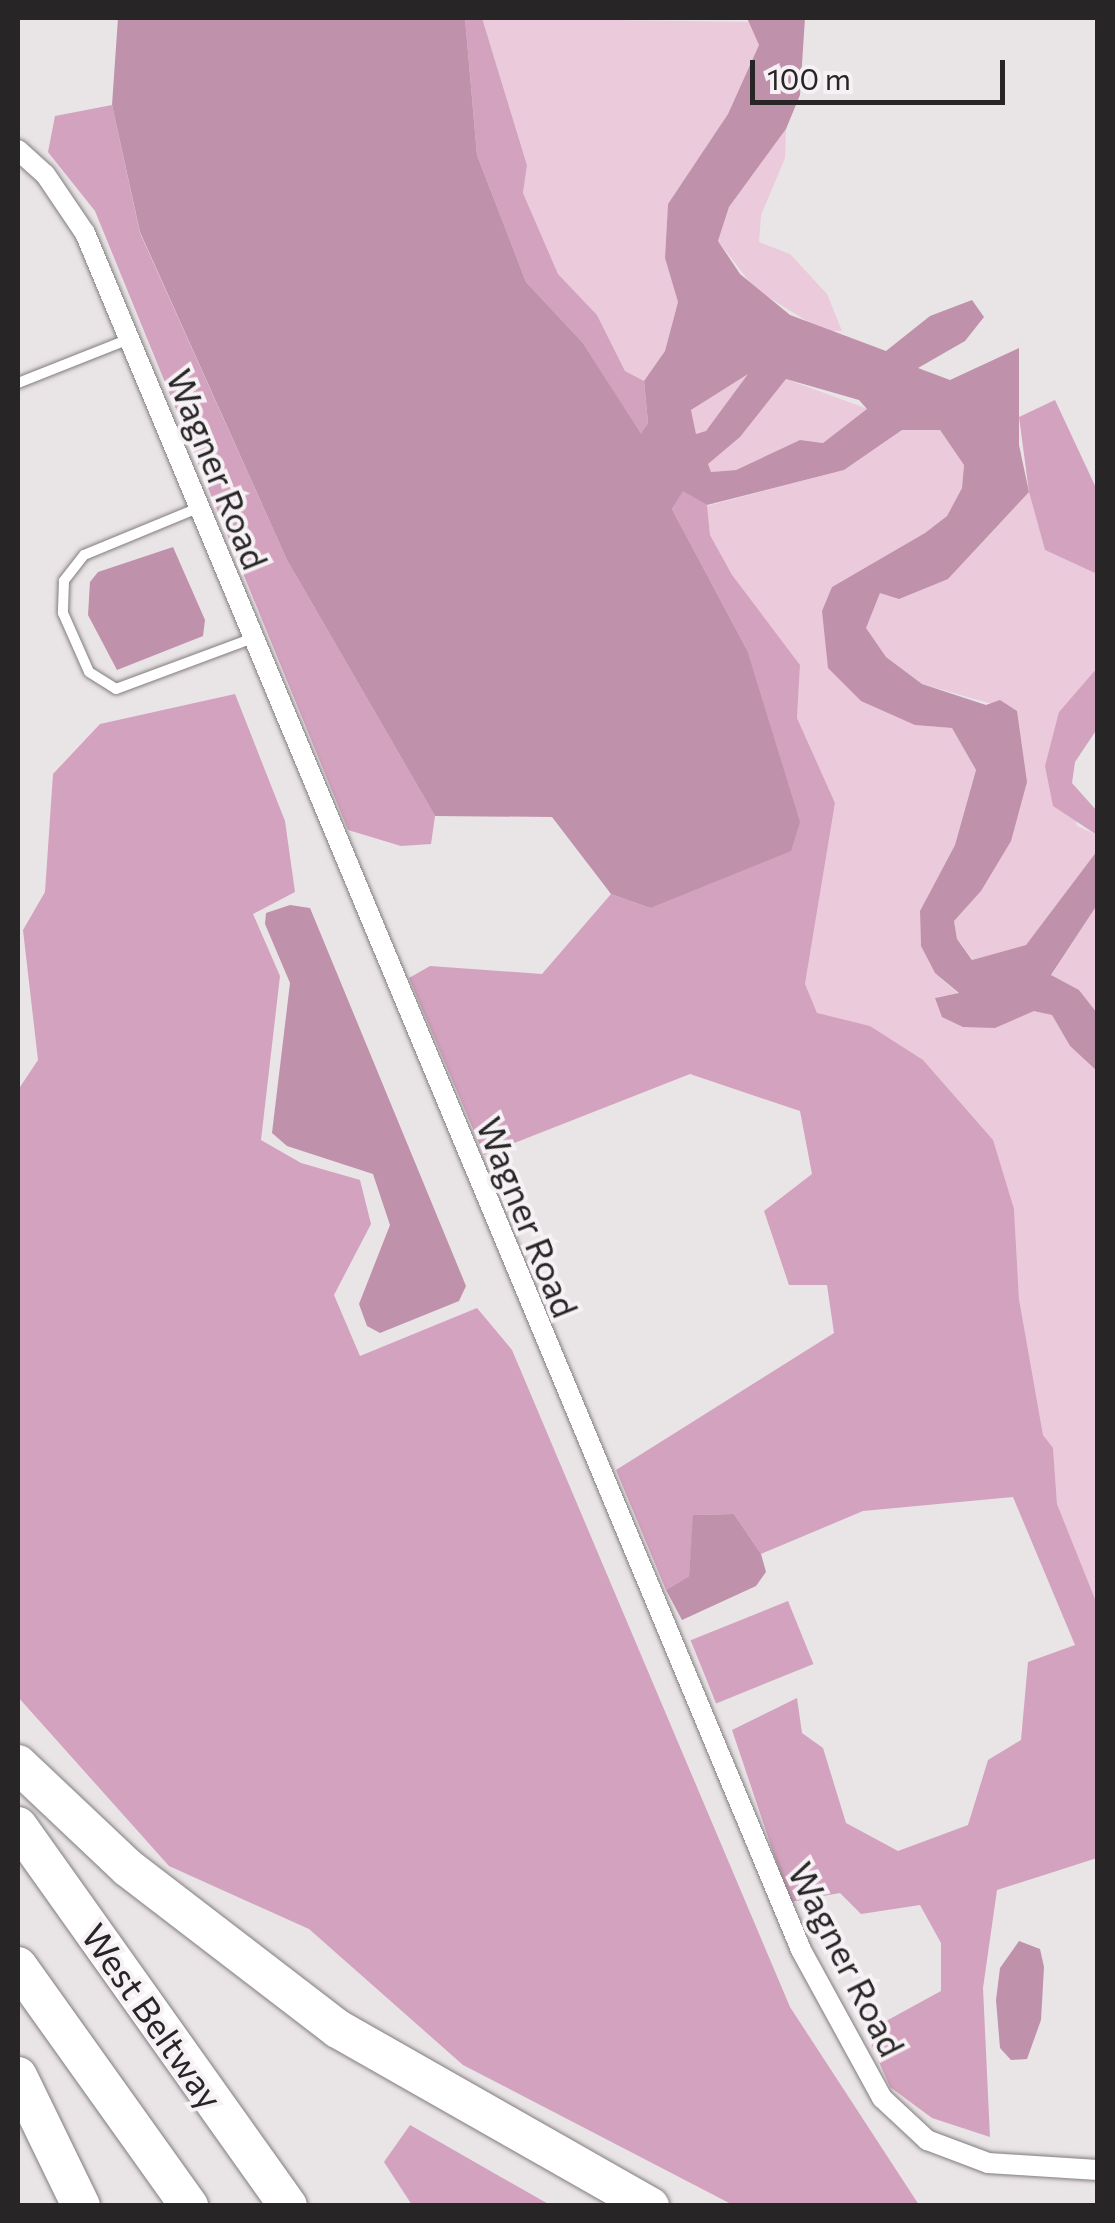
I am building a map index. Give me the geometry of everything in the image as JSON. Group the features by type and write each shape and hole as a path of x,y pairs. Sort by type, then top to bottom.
{"highway":[{"path":"18,1764 128,1868 307,2007 414,2077 650,2206"},
{"name":"West Beltway","path":"18,1826 288,2206"},
{"path":"18,1966 189,2206"},
{"path":"18,2076 81,2206"}],"street":[{"name":"Wagner Road","path":"18,150 46,174 77,218 787,1919 872,2082 910,2127 949,2152 988,2163 1098,2170"}],"lane":[{"path":"18,383 129,339"},
{"path":"198,508 84,556 64,581 63,613 89,672 116,689 252,638"}],"shaded area":[{"path":"118,18 465,18 477,155 526,282 583,343 641,434 648,423 644,381 665,351 678,302 665,258 668,204 728,114 759,45 747,18 805,18 800,95 786,129 729,207 718,241 740,274 790,315 886,351 930,316 972,300 984,317 965,341 918,368 950,380 1019,348 1019,445 1029,492 948,579 899,599 880,593 866,628 886,657 922,684 986,705 1000,700 1017,711 1027,782 1011,841 981,891 954,921 957,939 972,960 1026,945 1097,851 1097,905 1051,975 1079,990 1097,1013 1097,1071 1070,1046 1052,1015 1034,1011 995,1028 963,1027 942,1017 935,998 959,993 935,973 921,946 920,911 955,845 976,770 952,728 915,725 861,701 828,668 822,611 832,587 925,533 947,516 962,488 964,465 940,430 902,430 844,470 707,505 683,491 672,509 747,650 800,822 791,851 650,908 611,894 552,817 435,816 287,560 140,232 112,105","holes":["748,374 706,431 696,434 691,410","786,379 859,400 867,409 823,443 800,440 736,470 711,472 708,464 740,437"]},
{"path":"465,18 482,18 527,165 523,193 558,274 597,315 625,371 644,381 648,423 641,435 583,343 526,282 477,155"},
{"path":"482,18 754,22 759,45 728,114 668,204 665,258 678,302 665,351 644,381 625,371 597,315 558,274 523,193 527,164"},
{"path":"112,105 140,233 287,560 435,816 431,844 401,846 348,830 95,211 48,152 55,116"},
{"path":"786,129 785,158 761,215 759,242 790,254 827,294 842,331 823,331 755,289 718,241 729,207"},
{"path":"750,372 706,432 696,434 691,410"},
{"path":"786,379 868,409 823,443 800,440 736,470 711,472 707,464 740,437"},
{"path":"1055,400 1097,490 1097,574 1045,550 1029,492 1019,417"},
{"path":"902,430 940,430 964,465 962,488 947,516 925,533 832,587 915,725 952,728 976,770 955,845 920,911 921,946 935,973 959,994 935,997 1013,1016 1034,1010 1052,1015 1070,1046 1097,1071 1097,1604 1057,1504 1053,1449 1043,1435 1019,1299 1014,1209 870,1026 817,1014 805,984 835,803 797,718 800,665 732,576 710,535 707,506 844,470"},
{"path":"683,490 707,505 710,535 732,575 800,665 797,718 835,803 805,984 817,1013 870,1026 923,1060 993,1140 1014,1209 1019,1299 1043,1435 1053,1448 1057,1504 1097,1604 1097,1858 997,1890 983,1988 990,2137 932,2118 890,2087 866,2032 941,1991 941,1943 920,1905 861,1914 840,1893 790,1902 732,1730 797,1698 802,1733 823,1748 846,1823 898,1851 968,1825 988,1760 1021,1740 1028,1662 1075,1645 1013,1497 863,1511 761,1554 734,1514 694,1515 689,1576 666,1590 616,1470 834,1333 827,1285 789,1285 764,1211 812,1174 800,1111 690,1074 484,1155 409,978 430,966 542,974 611,894 650,908 747,650 672,509"},
{"path":"1029,492 1045,550 1097,574 1097,668 1059,712 1077,826 1097,835 1097,851 1026,945 973,960 957,939 954,921 981,891 1017,711 922,684 886,657 865,628 880,593 948,579"},
{"path":"173,547 205,620 203,636 117,670 88,615 90,582 98,572"},
{"path":"1097,668 1097,729 1075,762 1072,783 1097,811 1097,835 1053,806 1045,766 1059,712"},
{"path":"235,694 285,821 295,892 253,914 280,976 261,1140 301,1163 360,1180 371,1224 334,1295 360,1356 477,1308 512,1350 790,2007 919,2205 733,2205 463,2065 309,1929 169,1866 18,1697 18,1090 38,1060 23,930 45,892 53,774 100,724"},
{"path":"290,905 310,908 466,1286 459,1301 380,1333 367,1326 359,1304 390,1225 373,1174 287,1146 272,1133 290,983 265,924 266,913"},
{"path":"1097,905 1097,1013 1079,990 1051,976"},
{"path":"734,1514 761,1554 766,1572 756,1586 682,1620 666,1590 689,1576 693,1515"},
{"path":"788,1601 813,1664 716,1703 691,1640"},
{"path":"1019,1941 1040,1949 1044,1967 1041,2020 1027,2059 1011,2060 1000,2048 996,2000 1000,1968"},
{"path":"410,2125 550,2205 412,2205 384,2162"}]}
